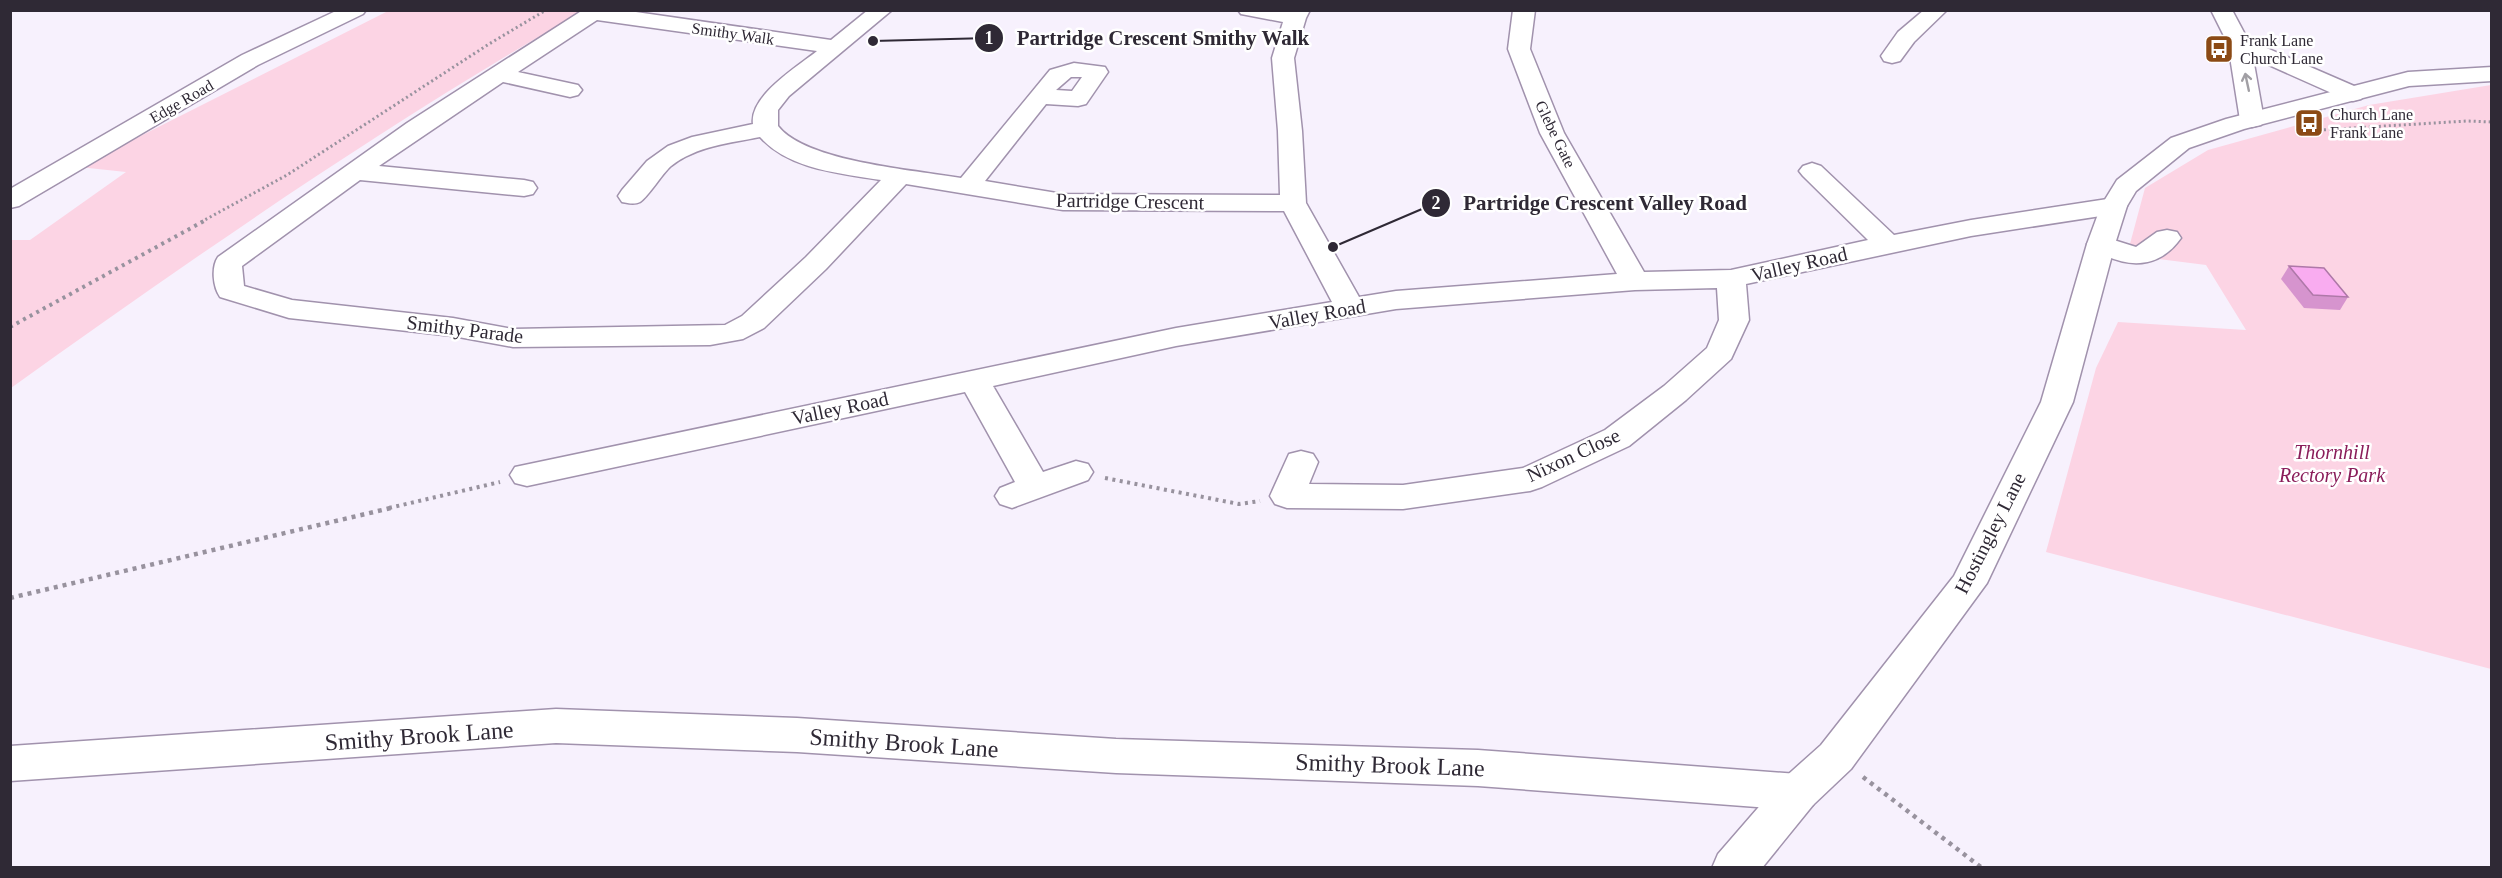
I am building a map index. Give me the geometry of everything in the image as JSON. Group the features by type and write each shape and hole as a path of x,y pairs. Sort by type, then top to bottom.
{"street":[{"name":"Edge Road","path":"10,200 250,60 356,10"},
{"path":"631,196 656,167 682,150 699,143 766,129 764,118 768,106 781,91 882,10"},
{"path":"1248,10 1298,14 1283,58 1290,131 1293,203 1351,309"},
{"name":"Glebe Gate","path":"1524,10 1519,49 1552,132 1635,281"},
{"path":"2221,10 2239,44 2250,98 2243,122"},
{"name":"Smithy Walk","path":"596,12 836,47"},
{"name":"Smithy Parade","path":"596,12 416,128 358,172 314,200 228,263 230,291 289,309 453,327 513,338 710,336 732,333 753,322 779,299 899,176"},
{"path":"1892,56 1926,12"},
{"path":"2239,44 2354,94"},
{"path":"968,186 1047,87 1078,99 1097,72 1092,71"},
{"path":"498,74 570,90"},
{"name":"Hostingley Lane","path":"1734,867 1798,792 1836,757 1969,584 2057,402 2101,244 2114,206 2126,186 2180,143 2243,122 2408,79 2492,74"},
{"name":"Partridge Crescent","path":"766,129 782,144 825,164 1063,202 1293,203"},
{"path":"1812,171 1888,244"},
{"path":"358,172 524,189"},
{"name":"Valley Road","path":"527,475 1176,337 1396,300 1635,281 1731,279 1971,228 2114,206"},
{"path":"2101,244 2127,255 2142,256 2167,238"},
{"name":"Nixon Close","path":"1287,496 1403,497 1530,479 1617,438 1675,393 1720,352 1734,320 1731,279"},
{"path":"974,380 1024,491 1076,472"},
{"path":"1287,496 1301,462"},
{"name":"Smithy Brook Lane","path":"10,764 556,726 797,735 1084,755 1478,768 1798,792"}],"path":[{"path":"10,327 287,176 489,44 546,10"},
{"path":"2297,132 2467,121 2492,122"},
{"path":"1076,472 1239,504 1287,496"},
{"path":"10,598 527,475"},
{"path":"1836,757 1982,867"}],"green space":[{"path":"388,11 583,11 436,99 292,192 11,388 11,240 30,240 126,172 79,167"},
{"name":"Thornhill Rectory Park","path":"2491,85 2491,669 2046,552 2096,368 2118,322 2246,330 2206,265 2127,255 2145,188 2208,150 2369,105"}],"building":[{"path":"2289,266 2324,268 2348,297 2313,295"}],"place":[{"name":"Partridge Crescent Smithy Walk","path":"873,41"},
{"name":"Frank Lane Church Lane","path":"2219,49"},
{"name":"Church Lane Frank Lane","path":"2309,123"},
{"name":"Partridge Crescent Valley Road","path":"1333,247"}]}
